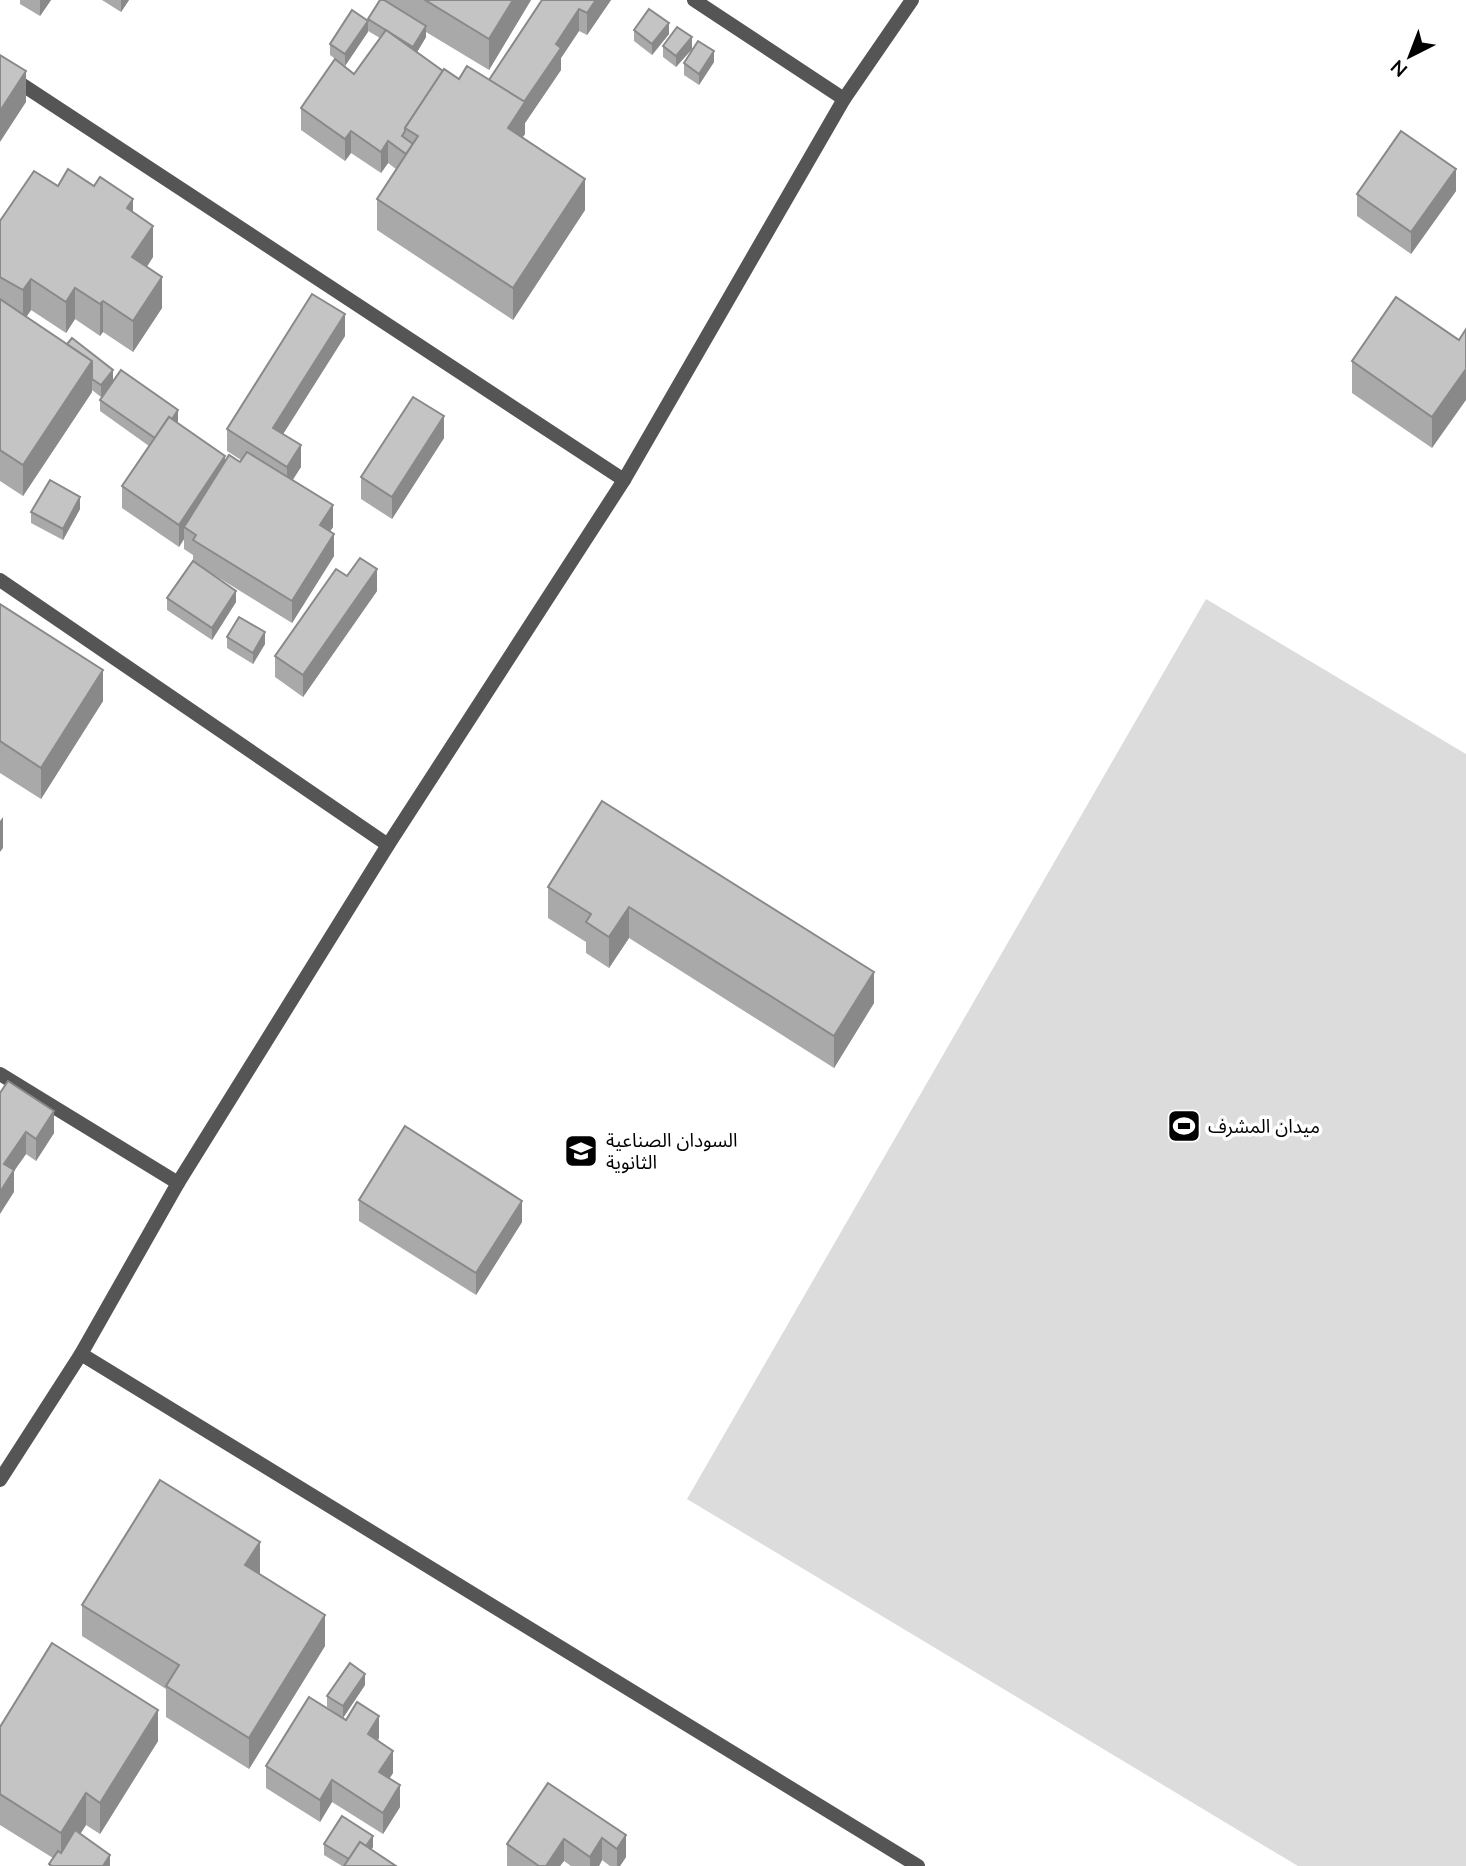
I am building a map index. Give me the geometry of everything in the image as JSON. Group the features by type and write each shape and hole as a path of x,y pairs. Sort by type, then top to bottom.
{"street":[{"path":"694,0 844,99"},
{"path":"0,1480 81,1354 178,1184 388,845 624,480 844,99 912,0"},
{"path":"0,70 624,480"},
{"path":"0,579 388,845"},
{"path":"0,1074 178,1184"},
{"path":"81,1354 919,1866"}],"shaded area":[{"name":"ميدان المشرف","path":"1206,599 1466,754 1466,1866 1298,1866 687,1499"}],"building":[{"path":"380,0 426,26 413,47 368,19"},
{"path":"425,0 513,0 489,39"},
{"path":"542,0 596,0 587,13 579,9 556,44 561,48 524,102 489,80"},
{"path":"649,9 669,23 652,44 634,30"},
{"path":"352,10 368,21 345,54 330,44"},
{"path":"677,27 692,37 676,56 663,46"},
{"path":"386,30 443,71 405,128 402,136 413,144 406,154 388,141 381,152 351,131 345,139 301,108 335,59 354,74"},
{"path":"698,41 714,51 699,74 684,63"},
{"path":"0,55 26,71 0,111"},
{"path":"467,66 525,102 508,128 585,179 513,288 377,199 418,136 405,128 444,69 459,79"},
{"path":"1401,131 1456,169 1411,232 1357,194"},
{"path":"68,169 94,186 100,177 133,199 127,208 153,226 132,257 162,277 133,321 103,301 100,304 75,288 66,302 31,279 23,290 0,277 0,221 34,171 58,186"},
{"path":"312,294 345,314 273,428 301,445 287,467 227,429"},
{"path":"1396,297 1459,340 1466,329 1466,369 1432,417 1352,361"},
{"path":"0,299 92,361 23,465 0,450"},
{"path":"72,338 113,370 101,385 92,379 92,361 67,344"},
{"path":"121,370 178,410 172,419 169,417 155,438 100,400"},
{"path":"413,397 444,416 392,497 361,477"},
{"path":"169,417 225,456 179,525 122,486"},
{"path":"247,452 333,505 320,525 334,534 292,601 193,540 196,535 184,527 229,455 240,462"},
{"path":"50,480 80,497 63,529 31,512"},
{"path":"360,558 377,569 303,675 275,656 336,569 347,576"},
{"path":"193,561 236,591 212,628 167,598"},
{"path":"0,604 103,670 41,768 0,741"},
{"path":"239,617 265,632 253,653 227,637"},
{"path":"602,801 874,972 834,1036 629,907 609,937 586,922 591,914 548,887"},
{"path":"8,1081 54,1111 36,1139 26,1132 4,1164 14,1170 0,1192 0,1093"},
{"path":"405,1126 522,1201 476,1273 359,1200"},
{"path":"160,1480 260,1542 245,1565 325,1615 249,1738 166,1686 179,1665 82,1605"},
{"path":"52,1643 158,1710 100,1803 86,1793 61,1833 0,1794 0,1727"},
{"path":"350,1663 365,1674 343,1706 327,1696"},
{"path":"309,1697 346,1720 357,1702 379,1716 368,1734 393,1751 379,1772 400,1785 383,1813 332,1780 320,1800 266,1766"},
{"path":"548,1783 626,1835 617,1849 602,1838 590,1857 564,1839 546,1866 539,1866 507,1844"},
{"path":"342,1816 373,1836 366,1846 360,1842 349,1859 324,1844"},
{"path":"75,1830 110,1855 103,1866 49,1864 58,1851 61,1853"},
{"path":"360,1842 396,1866 344,1866"}],"place":[{"name":"ميدان المشرف","path":"1184,1126"},
{"name":"السودان الصناعية الثانوية","path":"581,1151"}]}
